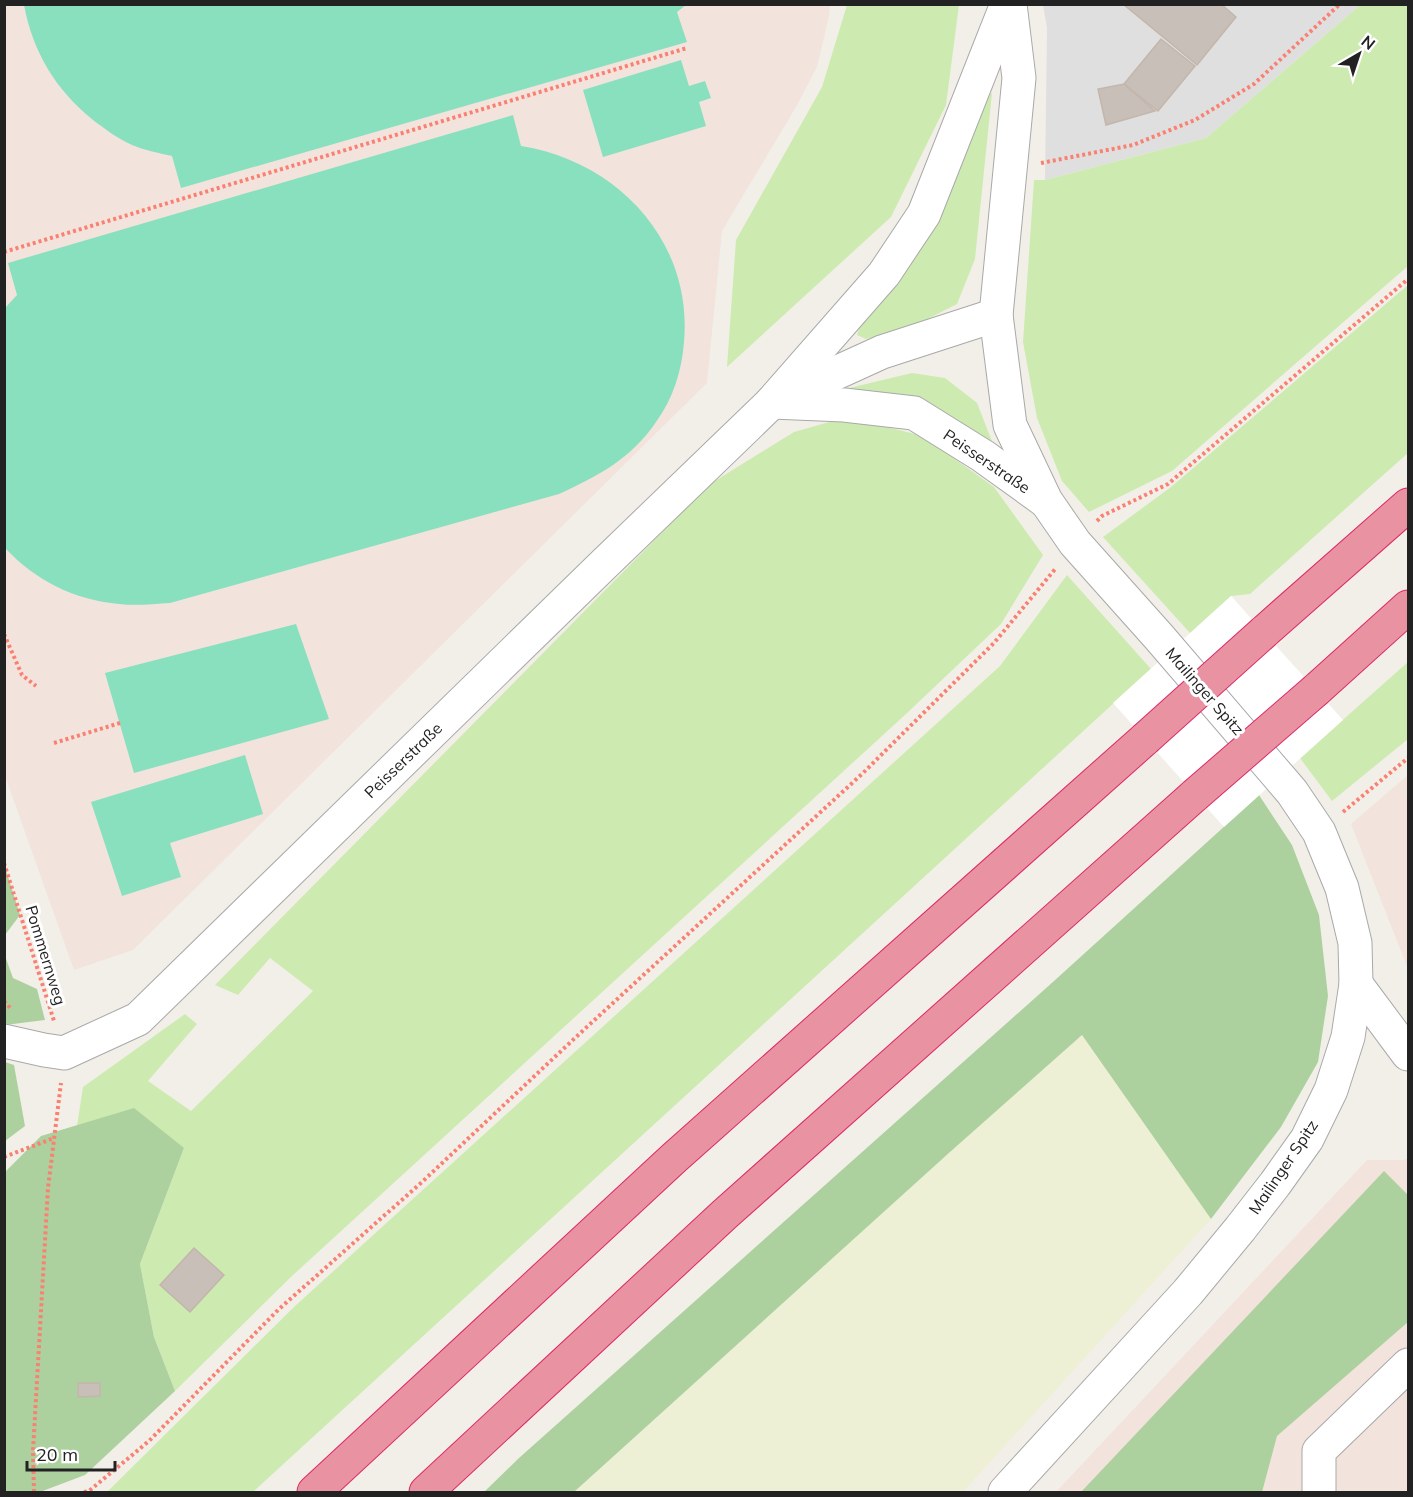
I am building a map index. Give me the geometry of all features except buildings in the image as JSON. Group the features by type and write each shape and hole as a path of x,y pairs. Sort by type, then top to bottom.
{"highway":[{"path":"314,1492 674,1158 1408,505"},
{"path":"426,1492 725,1214 1408,608"}],"street":[{"name":"Peisserstraße","path":"1009,4 1019,78 996,315 1010,425 1046,501"},
{"name":"Peisserstraße","path":"64,1053 138,1019 772,402 884,274 924,214 1009,4"},
{"name":"Peisserstraße","path":"772,402 882,352 996,315"},
{"name":"Peisserstraße","path":"772,402 844,405 915,413 983,456 1046,501"},
{"name":"Mailinger Spitz","path":"1005,1492 1188,1292 1275,1184 1306,1139 1331,1090 1348,1037 1356,984 1355,943 1342,888 1319,832 1292,792 1076,543 1046,501"},
{"path":"1356,984 1408,1054"},
{"path":"4,1041 64,1053"},
{"path":"1319,1492 1319,1451 1408,1365"}],"path":[{"path":"1011,170 1133,145 1195,120 1254,84 1340,4"},
{"path":"4,252 687,48"},
{"path":"84,1492 89,1491 149,1441 278,1310 422,1182 862,774 994,643 1076,543 1102,516 1168,484 1408,279"},
{"path":"4,634 22,675 36,686"},
{"path":"54,742 120,723"},
{"path":"1319,832 1408,758"},
{"name":"Pommernweg","path":"4,863 64,1053"},
{"path":"34,1492 34,1427 48,1188 64,1053"},
{"path":"4,1156 54,1138"}],"shaded area":[{"path":"5,5 830,5 817,67 796,107 722,231 707,383 133,950 74,970 5,776"},
{"path":"1043,5 1360,5 1206,138 1045,180 1047,28"},
{"path":"1408,775 1408,969 1351,824"},
{"path":"1408,1158 1408,1492 1056,1492 1367,1160"}],"green space":[{"path":"24,5 686,5 677,12 687,42 181,188 172,156 141,148 122,140 93,120 67,96 40,54"},
{"path":"847,5 959,5 946,105 891,217 727,367 736,240 822,87"},
{"path":"1360,5 1408,5 1408,266 1172,471 1089,512 1062,481 1037,418 1023,342 1034,180 1045,180 1206,138"},
{"path":"681,60 689,86 705,81 711,98 699,102 706,126 603,157 583,90"},
{"path":"992,93 975,259 957,304 906,330 866,339 857,335 861,322 981,99"},
{"path":"513,115 521,146 556,155 588,169 617,188 642,212 662,240 676,271 684,305 684,342 679,374 662,413 646,435 625,456 600,473 559,494 170,603 119,604 102,602 71,593 42,579 5,548 5,308 17,295 8,263"},
{"path":"1408,285 1408,453 1250,594 1231,596 1190,633 1103,537 1171,487"},
{"path":"912,373 945,378 977,403 993,444 845,395 849,388"},
{"path":"847,417 923,436 994,487 1043,555 1001,624 906,714 292,1276 175,1391 154,1337 140,1264 184,1148 77,1126 83,1087 185,1014 197,1024 148,1081 191,1111 313,991 270,958 238,995 215,985 710,484 794,432"},
{"path":"1067,575 1151,669 253,1492 107,1492 295,1306 1000,666"},
{"path":"296,624 329,719 134,773 105,673"},
{"path":"1408,662 1408,739 1332,801 1300,758"},
{"path":"245,755 263,814 170,843 181,877 122,896 91,802"},
{"path":"1259,795 1292,845 1319,915 1328,996 1318,1062 1281,1127 1211,1219 1082,1035 574,1492 484,1492 519,1458"},
{"path":"5,867 20,915 4,935"},
{"path":"4,953 13,978 37,989 45,1020 5,1025"},
{"path":"1082,1035 1211,1219 963,1492 574,1492 950,1152"},
{"path":"5,1062 14,1065 25,1126 5,1141"},
{"path":"134,1108 184,1148 140,1264 154,1337 175,1391 85,1475 40,1492 5,1492 5,1172 41,1136"},
{"path":"1384,1171 1408,1195 1408,1322 1277,1436 1262,1492 1081,1492"}],"pier":[{"path":"1231,596 1343,720 1224,827 1113,703"}]}
